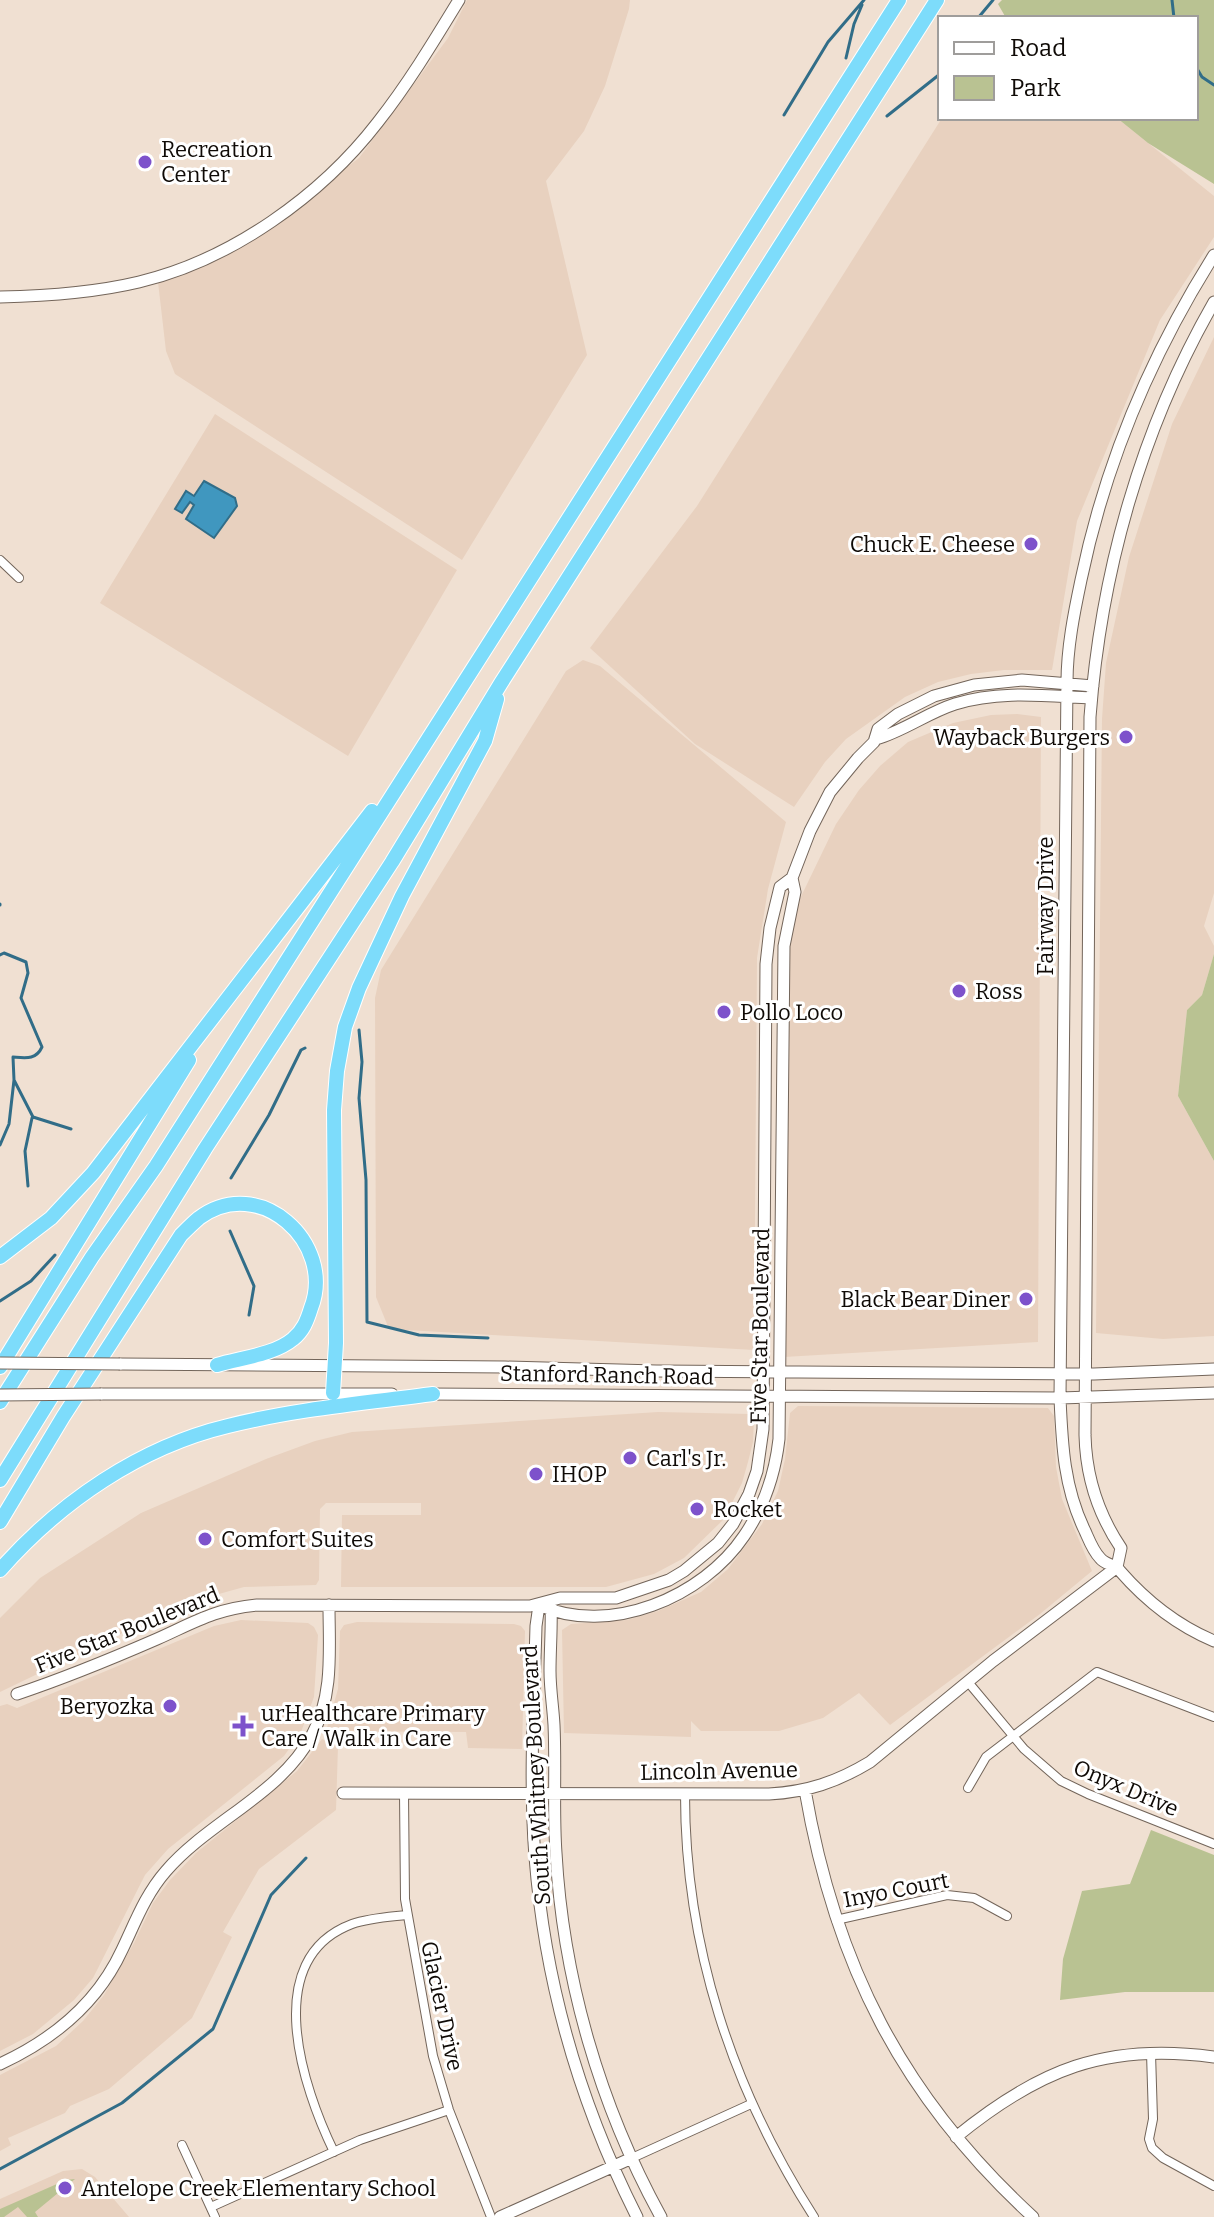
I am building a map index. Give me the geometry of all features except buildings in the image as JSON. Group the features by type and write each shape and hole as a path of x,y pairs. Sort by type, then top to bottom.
{"highway":[{"path":"0,1402 92,1257 172,1140 899,0"},
{"path":"0,1480 196,1163 392,862 501,683 937,0"},
{"path":"333,1393 334,1110 345,1027 395,909 485,741 501,683"},
{"path":"0,1257 33,1234 72,1198 363,822 398,785"},
{"path":"0,1365 234,989"},
{"path":"0,1522 63,1417 181,1235 201,1216 225,1205 249,1203 275,1212 294,1227 307,1245 316,1271 314,1301 304,1328 286,1344 217,1365"},
{"path":"0,1570 33,1535 80,1496 133,1463 177,1443 226,1426 270,1417 433,1394"}],"street":[{"path":"0,297 61,295 143,281 182,268 235,243 294,205 337,167 378,122 459,0"},
{"name":"Fairway Drive","path":"1214,255 1148,376 1111,466 1092,528 1079,590 1067,682 1060,1398 1064,1469 1075,1510 1102,1561 1117,1567 1157,1608 1175,1621 1214,1641"},
{"name":"Fairway Drive","path":"1117,1567 1121,1548 1097,1505 1085,1447 1088,752 1092,692 1103,604 1112,558 1129,500 1165,405 1214,302"},
{"path":"0,560 19,578"},
{"name":"Five Star Boulevard","path":"547,1605 563,1614 599,1616 640,1609 693,1585 729,1554 743,1537 764,1500 779,1439 783,967 786,930 795,892 792,878 830,792 876,739 878,729 898,714 950,691 991,682 1067,682 1092,692"},
{"name":"Five Star Boulevard","path":"876,739 929,714 977,698 1011,695 1067,697 1092,692"},
{"name":"Five Star Boulevard","path":"17,1694 71,1675 225,1609 257,1605 547,1605 560,1598 616,1598 669,1580 718,1543 733,1524 749,1494 761,1450 764,1397 766,964 780,887 792,878"},
{"path":"1065,1087 1086,1087"},
{"path":"763,1259 781,1259"},
{"name":"Stanford Ranch Road","path":"0,1365 335,1365 1149,1374 1214,1369"},
{"name":"Stanford Ranch Road","path":"0,1395 333,1393 1085,1398 1214,1393"},
{"path":"743,1537 740,1529 749,1494"},
{"name":"Lincoln Avenue","path":"343,1793 769,1794 805,1790 832,1782 870,1762 1117,1567"},
{"path":"640,1609 642,1601 669,1580"},
{"path":"0,2064 32,2049 73,2018 111,1971 142,1905 165,1872 201,1838 271,1783 304,1749 322,1713 328,1689 329,1605"},
{"name":"South Whitney Boulevard","path":"547,1605 536,1642 533,1793 540,1906 556,1998 577,2074 637,2217"},
{"name":"South Whitney Boulevard","path":"547,1605 554,1723 556,1853 560,1903 576,1993 597,2067 632,2158 661,2217"},
{"path":"968,1788 986,1757 1097,1672 1214,1717"},
{"name":"Onyx Drive","path":"968,1682 1037,1762 1075,1788 1214,1844"},
{"path":"805,1790 819,1864 836,1920 859,1980 883,2029 908,2072 956,2137 980,2166 1033,2217"},
{"name":"Glacier Drive","path":"404,1793 403,1884 406,1915 433,2056 449,2110 491,2217"},
{"path":"685,1794 688,1871 700,1949 717,2013 751,2104 786,2173 814,2217"},
{"name":"Inyo Court","path":"836,1920 947,1895 974,1898 1007,1916"},
{"path":"334,2152 311,2095 297,2030 295,2013 300,1978 314,1952 337,1932 368,1920 406,1915"},
{"path":"956,2137 1007,2097 1055,2073 1098,2059 1151,2053 1214,2057"},
{"path":"1151,2053 1153,2119 1149,2139 1152,2148 1163,2158 1214,2186"},
{"path":"500,2217 751,2104"},
{"path":"211,2207 385,2131 449,2110"},
{"path":"182,2145 215,2217"}],"shaded area":[{"path":"467,0 630,0 605,86 584,131 546,181 587,355 462,560 175,374 166,351 158,282 256,236 359,158 448,38"},
{"path":"941,120 1119,120 1214,196 1214,237 1160,320 1077,521 1052,670 971,674 938,682 905,697 846,739 825,762 794,807 695,744 590,648 697,506"},
{"path":"1214,337 1214,893 1204,926 1214,946 1214,954 1202,995 1187,1010 1178,1096 1214,1161 1214,1336 1163,1339 1096,1333 1102,719 1106,663 1129,557 1172,424"},
{"path":"215,414 457,570 348,756 100,603"},
{"path":"583,660 600,666 786,822 768,889 757,958 754,1350 389,1329 376,1297 375,998 381,970 566,671"},
{"path":"991,715 1041,717 1038,1342 784,1357 786,962 794,911 836,824 880,766 908,742 953,723"},
{"path":"798,1406 1048,1408 1054,1416 1056,1467 1062,1499 1092,1571 1040,1614 890,1725 859,1693 823,1718 779,1731 701,1731 691,1721 691,1737 564,1733 562,1630 571,1624 627,1620 658,1611 701,1592 728,1569 762,1524 778,1491 790,1413"},
{"path":"658,1412 751,1414 754,1419 753,1442 742,1483 724,1519 684,1558 654,1574 606,1587 341,1587 342,1515 421,1515 421,1503 326,1503 320,1509 319,1580 316,1585 244,1587 183,1604 0,1692 0,1618 40,1578 141,1513 266,1459 315,1441 352,1432"},
{"path":"241,1620 308,1623 314,1627 318,1635 314,1697 301,1732 284,1756 168,1849 145,1875 93,1978 74,2000 33,2034 0,2051 0,1706 7,1704 17,1708 214,1626"},
{"path":"357,1622 521,1626 525,1631 522,1749 468,1748 466,1732 326,1731 338,1689 340,1631 344,1625"},
{"path":"322,1739 338,1746 336,1810 259,1869 223,1932 232,1937 192,2018 109,2089 8,2138 11,2145 0,2151 0,2075 56,2046 83,2021 104,1995 153,1903 170,1880 196,1853 297,1771"},
{"name":"Antelope Creek Elementary School","path":"82,2169 95,2177 129,2217 0,2217 0,2199 63,2171"}],"green space":[{"path":"1002,0 1214,0 1214,184 1148,143 1119,120 1198,120 1198,16 1005,16 998,4"},
{"path":"1214,954 1214,1161 1178,1096 1187,1010 1202,995"},
{"path":"1151,1830 1214,1855 1214,1992 1125,1992 1060,2000 1063,1959 1082,1891 1130,1884"},
{"path":"75,2179 35,2212 38,2217 27,2217 18,2207 0,2217 0,2209 66,2180"}],"water":[{"path":"204,481 235,498 237,506 214,538 186,519 194,505 190,502 182,513 175,509 186,491 194,496"}],"waterway":[{"path":"784,115 828,42 864,0"},
{"path":"980,16 993,0"},
{"path":"1172,0 1174,16"},
{"path":"846,58 862,5"},
{"path":"1198,70 1214,85"},
{"path":"887,116 938,76"},
{"path":"0,955 4,953 26,962 28,973 21,998 42,1047 34,1056 13,1057 14,1080 33,1117 71,1129"},
{"path":"359,1030 362,1062 359,1098 366,1180 367,1322 419,1335 488,1338"},
{"path":"231,1178 269,1115 301,1050 305,1048"},
{"path":"0,1145 9,1124 14,1080"},
{"path":"28,1186 25,1151 32,1118"},
{"path":"230,1231 254,1286 249,1315"},
{"path":"0,1301 31,1281 55,1255"},
{"path":"0,2169 122,2103 213,2029 271,1895 306,1858"}],"place":[{"name":"Recreation Center","path":"145,162"},
{"name":"Chuck E. Cheese","path":"1031,544"},
{"name":"Wayback Burgers","path":"1126,737"},
{"name":"Ross","path":"959,991"},
{"name":"Pollo Loco","path":"724,1012"},
{"name":"Black Bear Diner","path":"1026,1299"},
{"name":"Carl's Jr.","path":"630,1458"},
{"name":"IHOP","path":"536,1474"},
{"name":"Rocket","path":"697,1509"},
{"name":"Comfort Suites","path":"205,1539"},
{"name":"Beryozka","path":"170,1706"},
{"name":"urHealthcare Primary Care / Walk in Care","path":"243,1726"},
{"name":"Antelope Creek Elementary School","path":"65,2188"}]}
